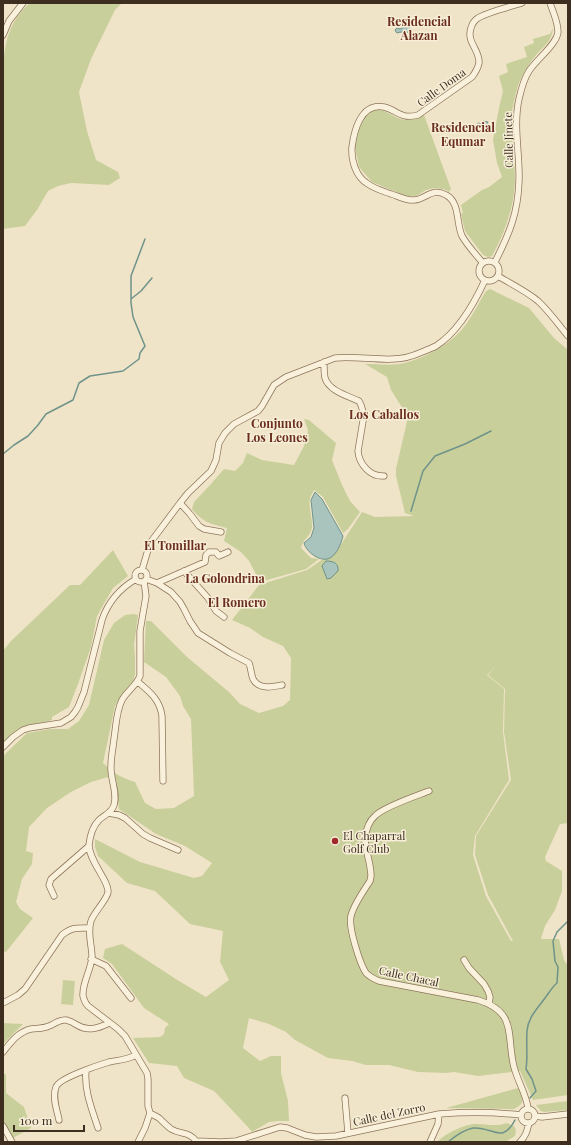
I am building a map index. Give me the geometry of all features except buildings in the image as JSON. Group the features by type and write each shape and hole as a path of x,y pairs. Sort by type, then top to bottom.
{"street":[{"path":"3,35 9,21 23,3"},
{"name":"Calle Doma","path":"483,263 463,237 458,226 456,206 446,194 437,192 429,193 421,198 407,200 369,185 359,175 354,166 352,158 352,144 356,128 362,116 371,108 378,106 405,116 411,117 418,115 472,77 476,72 479,62 478,55 471,42 470,35 473,24 477,19 484,15 522,3"},
{"name":"Calle Jinete","path":"495,262 513,221 518,201 519,180 516,127 519,99 529,71 555,42 557,37 557,25 550,3"},
{"path":"488,260 495,262 500,270 498,276 494,280 485,280 480,276 479,268 488,260"},
{"path":"498,276 537,300 568,336"},
{"path":"142,570 150,542 188,493 211,471 214,466 222,438 234,424 258,411 270,391 279,381 335,358 342,357 376,360 395,359 410,357 436,346 456,329 469,310 485,280"},
{"path":"324,362 325,379 328,384 332,388 358,401 362,405 364,415 358,452 358,457 361,463 370,472 384,476"},
{"path":"180,503 199,526 204,529 221,532"},
{"path":"157,584 205,562 206,555 209,552 214,551 219,556 228,552"},
{"path":"136,579 136,572 142,570"},
{"path":"138,1142 150,1113 148,1106 147,1073 125,1036 88,1006 83,997 83,992 92,959 89,928 94,914 107,896 108,891 107,886 92,858 89,846 94,826 112,810 115,801 110,768 119,708 125,695 138,682 140,676 140,631 146,596 146,574 142,570"},
{"path":"184,571 208,598 216,611 224,617"},
{"path":"136,579 140,582 145,580 157,584 171,592 184,608 198,633 249,663 254,680 257,684 262,687 282,685"},
{"path":"3,748 13,737 23,730 61,723 71,717 75,712 84,692 106,609 117,594 136,579"},
{"path":"138,682 154,696 161,709 163,781"},
{"name":"Calle Chacal","path":"429,791 385,809 375,816 370,822 365,840 371,876 370,881 352,911 350,917 352,933 364,968 369,976 374,979 478,1000 489,1004 501,1012 508,1024 514,1068 526,1097 528,1108"},
{"path":"109,813 126,818 143,834 178,850"},
{"path":"54,896 49,885 51,879 89,846"},
{"path":"3,1003 18,995 25,989 62,935 68,930 74,928 89,928"},
{"path":"92,959 106,966 131,998"},
{"path":"464,960 468,968 484,984 488,991 490,997 489,1004"},
{"path":"3,1052 16,1037 24,1032 30,1029 51,1026 58,1021 69,1020 86,1029 95,1029 109,1022"},
{"path":"59,1120 55,1097 57,1084 66,1078 86,1070 136,1055"},
{"path":"86,1070 86,1086 88,1096 98,1128"},
{"path":"345,1098 348,1133"},
{"path":"528,1108 534,1111 536,1116 534,1120 529,1123 523,1122 521,1115 522,1111 528,1108"},
{"name":"Calle del Zorro","path":"197,1142 236,1141 280,1127 305,1135 336,1139 348,1133 439,1114 472,1112 521,1115"},
{"path":"150,1113 170,1129 189,1134 194,1137 197,1142"},
{"path":"430,1142 438,1124 439,1114"},
{"path":"536,1116 542,1117 568,1114"},
{"path":"520,1142 527,1133 529,1123"},
{"path":"3,1126 12,1142"}],"green space":[{"path":"30,3 122,3 115,10 91,59 79,92 87,131 96,160 118,172 120,178 109,185 71,183 58,186 48,191 37,210 25,226 3,229 3,60 7,38 11,27 17,17"},
{"path":"553,28 549,40 536,55 524,73 517,88 511,119 515,173 513,200 508,220 501,238 492,256 488,257 483,255 465,231 461,214 463,213 461,205 502,177 497,163 493,140 503,91 499,76 508,72 506,64 527,57 524,47 534,43 533,39 550,34"},
{"path":"377,109 403,120 424,115 451,189 449,192 444,189 434,188 426,190 416,196 406,196 372,182 359,167 355,147 359,130 366,114"},
{"name":"El Chaparral Golf Club","path":"490,289 529,308 554,338 568,350 568,823 560,824 545,857 546,861 562,871 562,891 555,910 545,926 541,939 559,939 564,960 568,966 568,1095 533,1100 520,1071 478,1076 454,1072 418,1072 389,1065 366,1065 352,1061 328,1058 295,1040 286,1032 269,1024 249,1018 243,1048 260,1061 271,1056 281,1056 281,1073 288,1101 289,1121 269,1122 252,1132 214,1091 184,1078 177,1066 149,1063 133,1038 160,1037 164,1034 165,1028 169,1024 144,1008 112,964 103,958 105,949 122,944 206,997 229,980 220,962 223,931 190,924 155,891 127,883 98,856 95,847 95,839 140,862 194,878 202,876 212,863 185,846 156,834 119,809 116,782 108,777 91,782 71,792 47,808 29,827 26,851 33,853 32,864 22,879 16,902 20,909 33,918 6,952 3,951 3,756 27,733 50,729 68,729 79,721 89,705 104,640 114,623 125,615 134,614 138,615 134,645 135,675 133,681 121,695 115,706 103,763 118,775 135,782 145,803 156,809 174,808 194,796 191,719 183,706 180,696 166,677 144,662 146,621 151,621 187,657 229,692 240,704 259,713 283,706 290,700 291,658 283,646 232,620 259,585 307,570 338,549 362,512 375,517 414,516 405,513 396,476 396,469 408,417 391,390 387,377 365,364 400,364 431,353 462,330 486,291","holes":["495,667 488,675 505,689 504,732 511,780 476,836 475,855 488,895 513,941 511,941 486,896 473,855 475,836 509,780 503,732 504,689 487,675"]},
{"path":"304,419 309,420 336,443 332,460 350,501 360,512 348,529 343,533 323,497 314,490 310,497 312,528 301,548 311,558 319,559 306,569 260,582 249,561 241,552 224,541 227,528 200,518 192,509 194,502 224,469 235,471 243,463 247,453 262,460 294,465 304,446 308,430"},
{"path":"113,550 128,576 113,588 97,616 91,647 69,707 52,717 52,720 18,729 3,745 3,651 11,641 70,585 80,585"},
{"path":"63,980 75,981 73,1005 61,1004"},
{"path":"3,1023 23,1024 3,1044"},
{"path":"3,1072 6,1075 6,1093 24,1107 31,1128 13,1138 3,1121"},
{"path":"518,1088 522,1103 514,1109 446,1108"},
{"path":"568,1101 568,1110 544,1112 541,1111 536,1105"},
{"path":"507,1123 514,1126 516,1130 515,1136 505,1142 437,1142 450,1133 471,1124 499,1125"}],"water":[{"path":"408,25 410,29 409,32 397,33 395,30 397,28 400,29"},
{"path":"483,121 488,122 485,132 476,129 478,123 482,124"},
{"path":"315,492 322,499 343,536 337,551 330,558 326,559 314,556 304,543 311,537 314,528 311,500"},
{"path":"326,561 331,561 338,566 338,571 331,578 327,579 322,566"}],"waterway":[{"path":"3,454 28,436 46,414 73,400 79,383 90,376 123,371 139,359 140,353 145,346 133,317 131,303 131,276 145,239"},
{"path":"131,299 141,291 152,278"},
{"path":"411,511 423,471 435,456 465,444 491,431"},
{"path":"530,1098 536,1091 532,1079 526,1069 529,1021 557,983 558,967 555,961 553,941 557,932 568,921"},
{"path":"448,1142 466,1130 473,1128 486,1129 496,1133 506,1132 515,1120"}],"place":[{"name":"El Chaparral Golf Club","path":"335,841"}],"district":[{"name":"Residencial Alazan","path":"419,28"},
{"name":"Residencial Equmar","path":"463,134"},
{"name":"Los Caballos","path":"384,414"},
{"name":"Conjunto Los Leones","path":"277,430"},
{"name":"El Tomillar","path":"175,545"},
{"name":"La Golondrina","path":"225,578"},
{"name":"El Romero","path":"237,602"}]}
